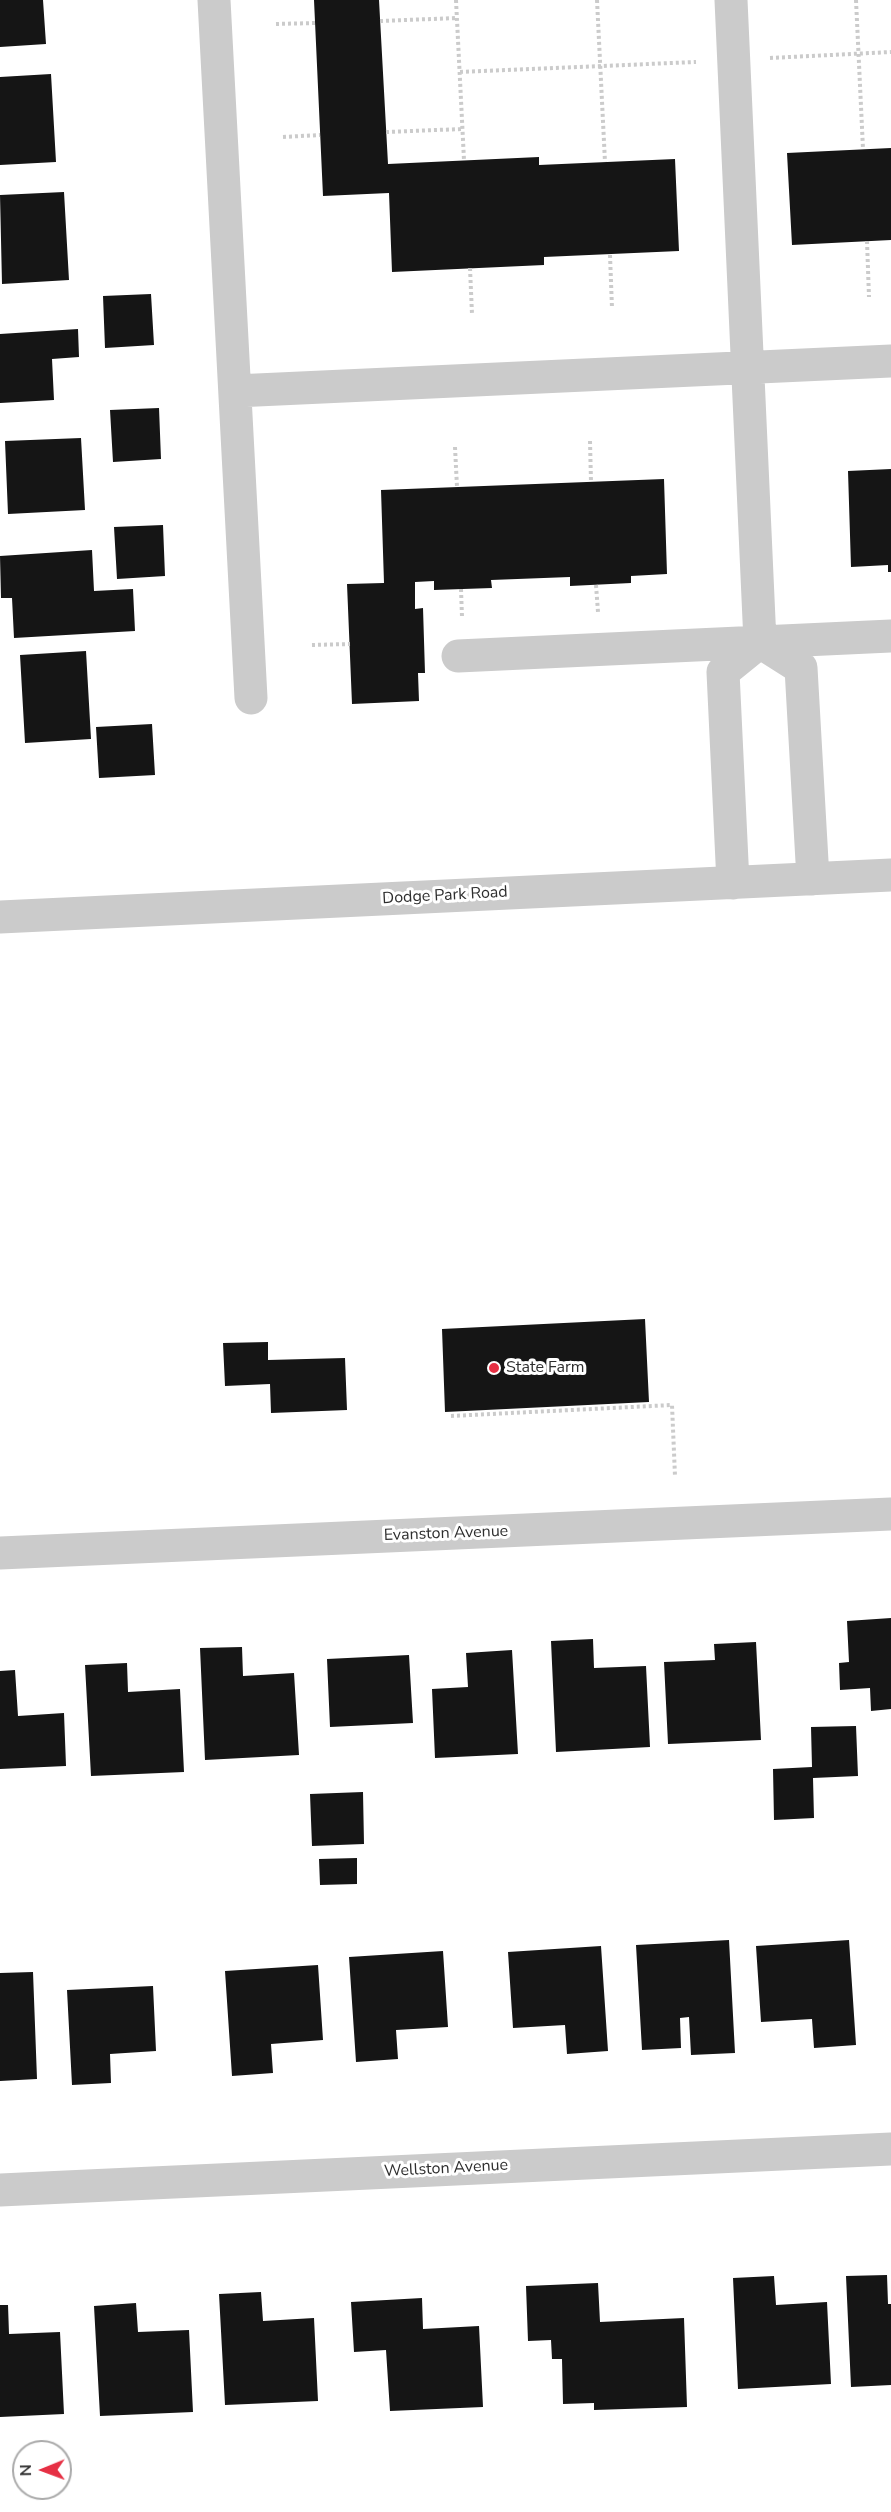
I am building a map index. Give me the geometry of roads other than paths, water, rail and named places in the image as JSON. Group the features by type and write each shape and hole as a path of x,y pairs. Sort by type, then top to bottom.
{"street":[{"path":"214,0 251,698"},
{"path":"731,0 760,642"},
{"path":"235,391 891,361"},
{"path":"458,656 891,636"},
{"path":"760,642 801,668 813,879"},
{"path":"733,883 723,672 760,642"},
{"name":"Dodge Park Road","path":"0,917 891,875"},
{"name":"Evanston Avenue","path":"0,1553 891,1514"},
{"name":"Wellston Avenue","path":"0,2190 891,2149"}],"place":[{"name":"State Farm","path":"494,1368"}]}
